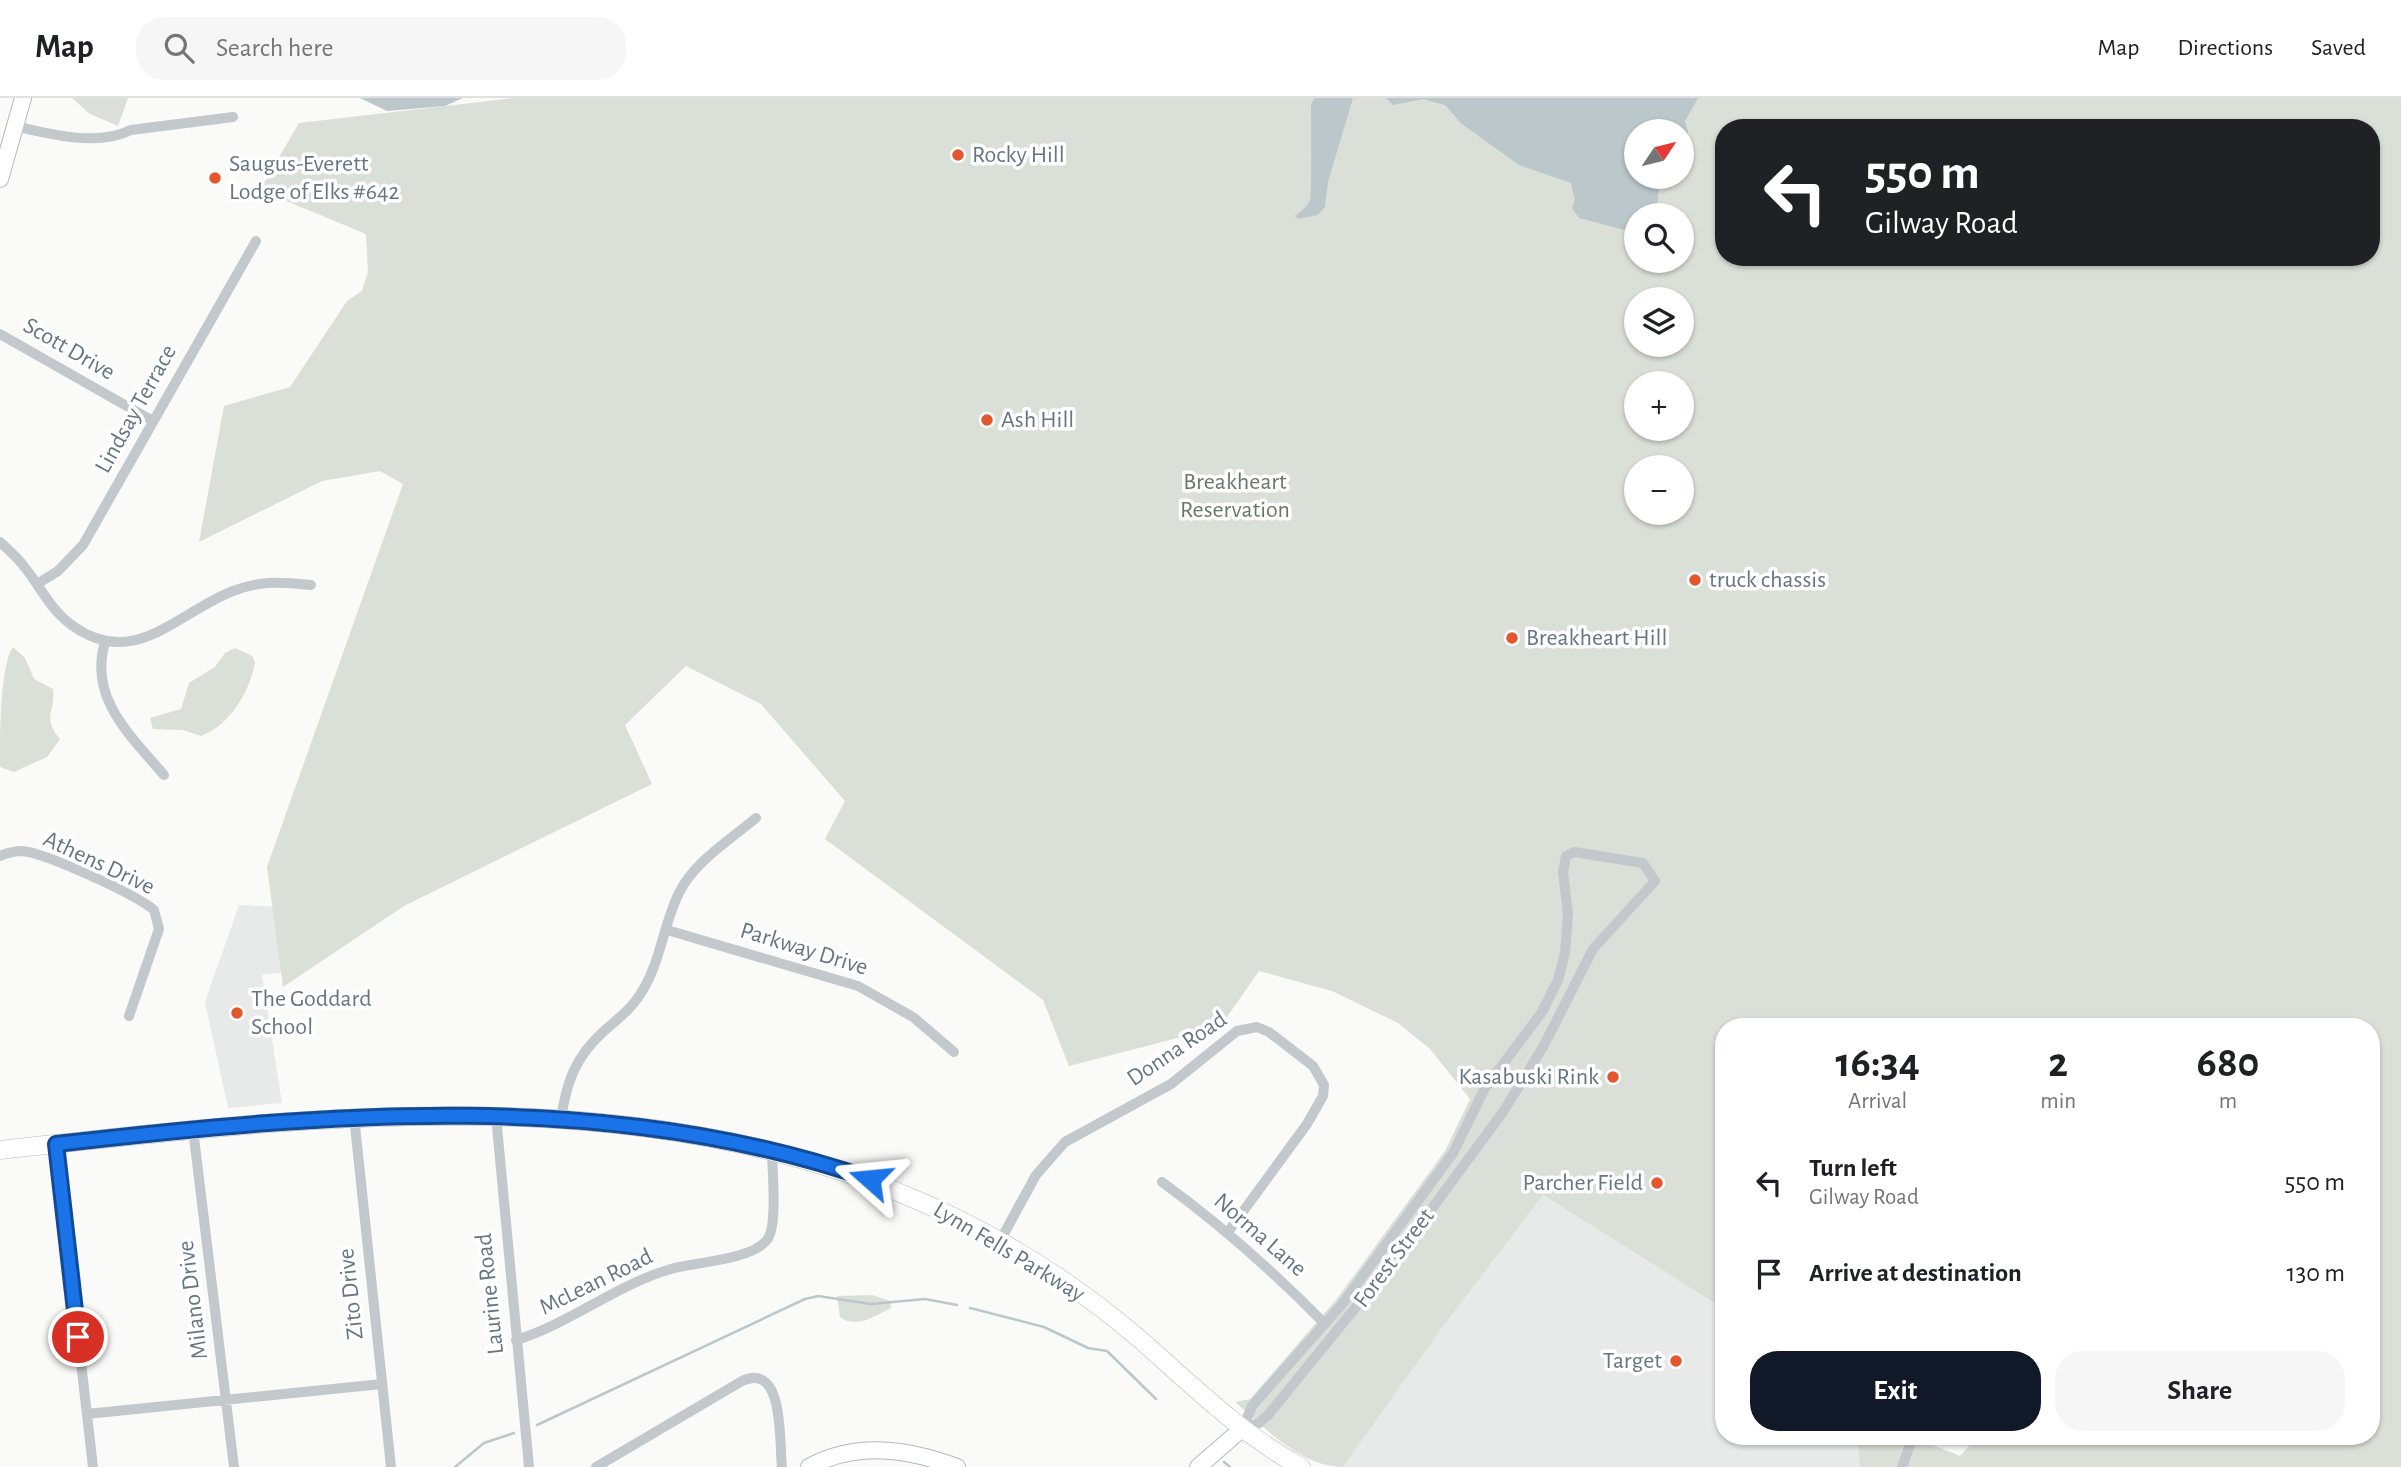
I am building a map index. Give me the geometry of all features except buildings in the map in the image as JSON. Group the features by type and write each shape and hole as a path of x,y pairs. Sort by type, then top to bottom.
{"main road":[{"name":"Lynn Fells Parkway","path":"0,1150 193,1129 354,1116 496,1116 675,1132 772,1150 884,1185 1000,1241 1088,1298 1242,1428 1301,1467"}],"street":[{"path":"0,178 23,98"},
{"path":"15,126 69,137 118,137 131,130 233,117"},
{"name":"Lindsay Terrace","path":"37,584 58,571 83,545 256,241"},
{"name":"Scott Drive","path":"0,334 153,421"},
{"path":"0,542 24,566 61,616 73,627 105,642 141,639 159,633 218,598 253,585 279,580 311,585"},
{"path":"105,642 101,655 102,672 110,709 164,775"},
{"path":"561,1120 566,1086 578,1059 636,1000 649,980 686,883 756,818"},
{"name":"Athens Drive","path":"0,856 22,851 41,856 123,892 154,910 159,929 130,1016"},
{"name":"Forest Street","path":"1198,1467 1242,1428 1252,1406 1325,1324 1453,1153 1485,1088 1542,1012 1562,967 1568,914 1563,873 1566,856 1574,852 1643,863 1655,881 1593,949 1544,1047 1503,1112 1336,1335 1268,1415 1259,1423 1242,1428"},
{"name":"Parkway Drive","path":"667,930 872,992 913,1017 954,1052"},
{"path":"1562,967 1579,975"},
{"name":"Donna Road","path":"1000,1241 1036,1175 1065,1142 1171,1084 1237,1031 1258,1027 1269,1031 1313,1066 1324,1085 1323,1096 1307,1124 1228,1232"},
{"path":"1509,1057 1528,1070"},
{"name":"Zito Drive","path":"354,1116 391,1467"},
{"name":"Laurine Road","path":"496,1116 529,1467"},
{"name":"Milano Drive","path":"193,1129 234,1467"},
{"path":"56,1144 93,1467"},
{"name":"McLean Road","path":"516,1340 559,1324 661,1273 744,1253 762,1245 772,1229 772,1150"},
{"name":"Norma Lane","path":"1163,1182 1272,1270 1325,1324"},
{"path":"596,1467 742,1381 754,1378 769,1386 776,1400 782,1467"},
{"path":"87,1414 382,1384"},
{"path":"1902,1467 1910,1445"},
{"path":"809,1467 836,1455 877,1450 913,1453 957,1467"}],"shaded area":[{"path":"360,98 463,98 445,106 387,111"},
{"path":"1315,98 1353,98 1328,182 1325,207 1318,215 1298,219 1295,216 1310,200 1311,104"},
{"path":"1386,98 1698,98 1686,119 1624,119 1624,189 1658,189 1658,203 1624,203 1624,230 1579,218 1572,208 1575,200 1571,183 1519,165 1462,124 1445,105 1423,99 1393,105"},
{"name":"The Goddard School","path":"239,905 306,908 306,969 262,975 282,1103 228,1108 205,1002"},
{"path":"1543,1195 1715,1303 1715,1445 1898,1445 1893,1467 1343,1467 1439,1332"}],"green space":[{"path":"72,98 128,98 118,126 90,114"},
{"name":"Breakheart Reservation","path":"515,98 2401,98 2401,1467 1860,1467 1859,1445 1933,1445 1960,1456 1970,1445 2380,1445 2380,1018 1715,1018 1715,1303 1543,1195 1439,1332 1343,1467 1328,1465 1299,1453 1235,1402 1250,1399 1336,1300 1445,1151 1470,1099 1430,1049 1398,1023 1332,991 1259,971 1220,1027 1069,1066 1043,1000 825,839 845,801 761,704 686,666 625,725 652,784 404,906 283,987 267,867 403,484 380,471 322,481 199,542 224,406 290,387 347,301 362,291 368,272 366,234 260,190 299,123"},
{"path":"13,647 25,658 34,679 53,689 50,719 60,739 47,757 14,772 0,767 3,685 5,669"},
{"path":"235,648 252,656 255,662 243,696 221,724 201,736 183,730 153,729 150,718 181,709 189,683 215,667 225,653"},
{"path":"872,1295 890,1301 891,1308 859,1322 840,1317 837,1296"}],"waterway":[{"path":"537,1425 805,1299 818,1296 871,1304 925,1299 957,1305"},
{"path":"970,1308 1044,1327 1088,1348 1107,1351 1156,1399"},
{"path":"455,1467 484,1443 514,1433"},
{"path":"1224,1462 1230,1467"}],"place":[{"name":"Rocky Hill","path":"958,155"},
{"name":"Saugus-Everett Lodge of Elks #642","path":"215,178"},
{"name":"Ash Hill","path":"987,420"},
{"name":"truck chassis","path":"1695,580"},
{"name":"Breakheart Hill","path":"1512,638"},
{"name":"The Goddard School","path":"237,1013"},
{"name":"Kasabuski Rink","path":"1613,1077"},
{"name":"Parcher Field","path":"1657,1183"},
{"name":"Target","path":"1676,1361"}],"route":[{"path":"78,1337 56,1144 241,1123 314,1118 496,1116 614,1124 696,1135 752,1145 870,1179"}]}
